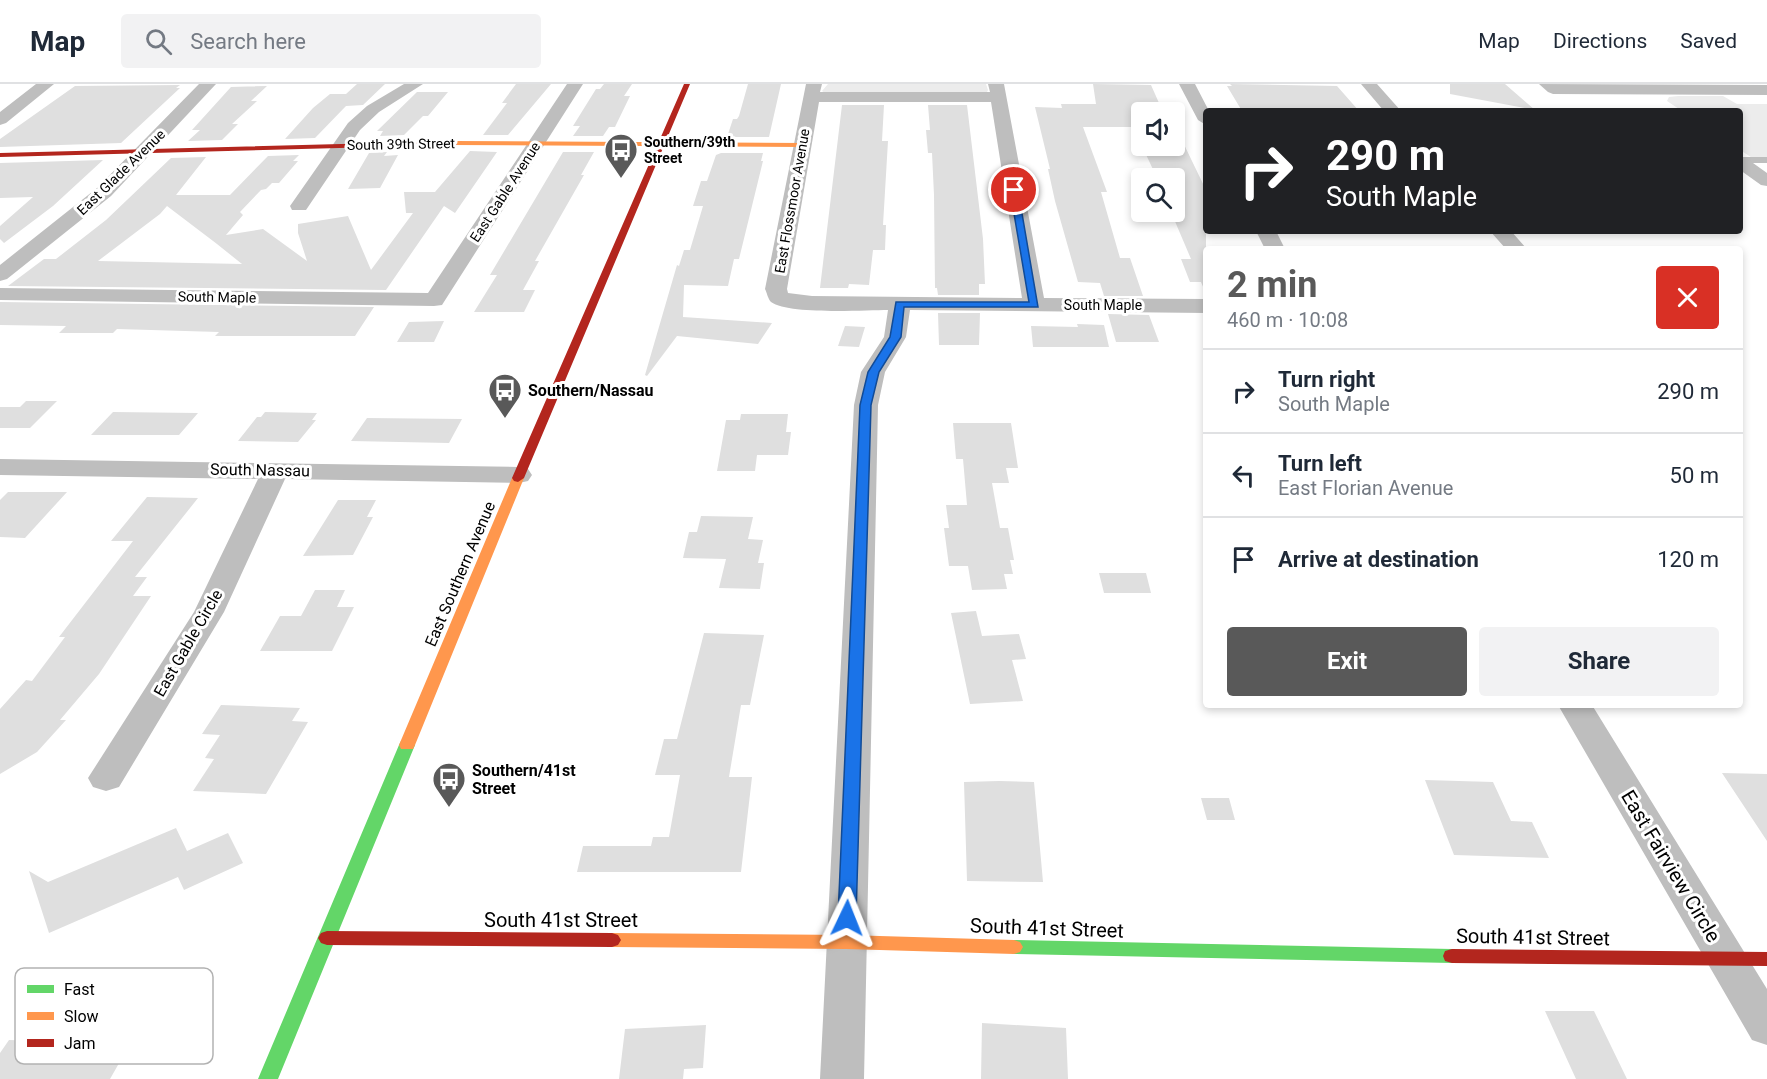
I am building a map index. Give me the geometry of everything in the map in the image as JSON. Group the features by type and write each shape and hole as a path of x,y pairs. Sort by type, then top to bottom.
{"street":[{"path":"0,120 46,84"},
{"name":"East Glade Avenue","path":"0,274 87,208 208,84"},
{"path":"299,206 354,127 373,109 415,84"},
{"name":"East Gable Avenue","path":"434,300 575,84"},
{"name":"East Southern Avenue","path":"268,1079 519,475 687,84"},
{"path":"1187,84 1203,114"},
{"path":"1369,84 1390,108"},
{"path":"1550,86 1767,90"},
{"path":"1638,89 1661,105"},
{"path":"813,90 997,91 1035,305"},
{"name":"East Flossmoor Avenue","path":"785,300 779,297 776,289 813,90"},
{"name":"South 39th Street","path":"0,155 341,144 802,145"},
{"path":"1743,163 1767,181"},
{"path":"1503,234 1514,246"},
{"name":"South Maple","path":"0,294 434,300"},
{"name":"South Maple","path":"785,300 812,303 1203,306"},
{"path":"842,1079 866,405 873,372 896,337 900,304"},
{"name":"South Nassau","path":"0,467 519,475"},
{"name":"East Gable Circle","path":"106,778 210,612 275,471"},
{"name":"East Fairview Circle","path":"1577,708 1767,1027"},
{"name":"South 41st Street","path":"327,938 846,942 1285,954 1767,958"}],"lane":[{"path":"1743,161 1767,160"}],"shaded area":[{"path":"828,84 986,84 988,90 987,92 825,93 822,91"},
{"path":"1723,96 1737,104 1767,104 1767,159 1754,159 1743,152 1743,108 1678,108 1667,101 1669,97"}],"building":[{"path":"357,84 385,84 363,105 346,106 315,138 285,139 313,108 330,94 346,94"},
{"path":"516,84 551,84 508,135 483,135 507,103 502,103"},
{"path":"604,84 632,84 624,96 630,96 615,127 609,127 603,136 573,136 580,126 573,126 596,89 600,89"},
{"path":"748,84 781,84 769,137 727,137 733,119 739,116"},
{"path":"1093,84 1151,85 1159,102 1131,102 1131,127 1083,127 1107,192 1101,192 1120,258 1130,258 1143,296 1104,296 1100,283 1078,282 1055,201 1035,107 1062,108 1061,104 1096,104"},
{"path":"1230,84 1337,86 1356,108 1240,108 1227,86 1232,86"},
{"path":"1450,84 1505,84 1533,108 1524,108 1450,94"},
{"path":"180,85 176,88 180,88 121,143 0,147 0,139 75,86"},
{"path":"267,86 251,101 257,101 232,124 238,124 222,140 188,141 200,130 192,130 231,87"},
{"path":"417,92 448,92 428,116 423,116 404,135 380,136 383,131 377,131"},
{"path":"842,105 884,105 882,141 888,141 883,225 886,225 885,250 873,250 869,285 849,284 848,288 820,288"},
{"path":"928,105 967,105 983,239 985,284 979,284 979,295 938,295 937,288 935,288 932,153 928,153 926,130 930,130"},
{"path":"1185,147 1203,184 1203,234 1206,234 1206,246 1203,246 1203,287 1201,282 1190,282 1181,259 1191,259 1175,222 1185,222 1185,168 1152,168 1147,156 1185,156"},
{"path":"470,151 497,152 455,213 444,206 386,290 8,286 44,259 56,259 106,220 171,158 206,157 176,195 230,195 268,156 299,155 293,161 298,161 279,183 272,183 266,189 261,190 240,212 243,215 226,235 263,229 307,261 298,233 298,224 348,216 371,270 413,213 406,213 404,192 435,192","holes":["167,206 242,264 98,261 160,214"]},
{"path":"387,152 384,156 398,155 380,188 348,189 369,153"},
{"path":"563,152 594,152 581,175 584,175 535,261 539,261 523,290 535,290 524,312 474,312 497,275 490,275"},
{"path":"763,153 761,161 763,161 739,259 734,259 728,286 684,285 683,317 772,323 758,344 677,336 647,376 645,375 677,265 679,266 684,250 690,250 703,206 693,206 701,181 707,181 716,155"},
{"path":"103,160 53,206 4,243 0,239 0,226 33,197 0,198 0,163"},
{"path":"0,302 374,307 355,336 215,336 219,332 117,329 113,333 59,333 66,326 0,325"},
{"path":"938,313 980,313 979,345 939,345"},
{"path":"1108,314 1149,315 1159,342 1116,342"},
{"path":"444,321 434,342 397,342 409,322"},
{"path":"1077,324 1104,325 1109,347 1033,347 1031,326 1078,327"},
{"path":"845,326 865,327 859,347 838,346"},
{"path":"26,401 57,401 30,428 0,428 0,407 20,407"},
{"path":"113,412 198,413 179,435 91,435"},
{"path":"265,412 317,413 312,420 316,420 298,442 238,441 257,417 261,417"},
{"path":"741,414 788,414 786,432 791,432 788,455 757,455 755,471 717,471 726,420 740,420"},
{"path":"367,418 462,419 449,443 351,441"},
{"path":"953,423 1011,423 1018,468 1006,468 1009,483 992,483 1000,528 1008,528 1014,560 1010,560 1013,574 1004,574 1007,589 972,590 968,566 949,566 944,528 949,528 946,505 967,505 963,459 956,459"},
{"path":"8,492 67,492 25,538 0,537 0,500"},
{"path":"147,497 198,498 135,577 147,577 133,596 151,596 99,674 60,720 66,720 37,752 0,774 0,709 26,680 32,681 65,637 59,637 133,541 111,541"},
{"path":"338,500 376,500 367,517 373,517 353,555 303,556"},
{"path":"701,516 753,517 748,539 763,540 758,563 764,563 760,589 719,588 726,559 683,558 689,532 697,532"},
{"path":"1099,573 1146,573 1151,593 1104,593"},
{"path":"315,590 345,590 337,607 354,607 332,651 260,651 280,616 301,616"},
{"path":"976,611 982,636 1019,634 1026,659 1012,660 1023,701 970,704 951,613"},
{"path":"704,633 764,635 750,705 741,705 729,777 752,777 741,872 577,872 583,846 651,846 653,837 669,837 680,775 655,775 664,739 677,739"},
{"path":"221,705 300,708 292,721 308,722 266,794 193,791 214,759 205,758 220,735 202,734"},
{"path":"1722,773 1767,774 1767,841"},
{"path":"1425,780 1493,782 1511,821 1532,822 1549,858 1454,855"},
{"path":"964,782 1034,782 1043,882 967,881"},
{"path":"1201,798 1229,798 1235,820 1207,820"},
{"path":"176,828 187,851 228,833 243,863 184,890 178,877 49,933 29,871 48,882"},
{"path":"1545,1011 1594,1011 1627,1079 1576,1079"},
{"path":"982,1023 1066,1028 1068,1079 981,1079"},
{"path":"706,1025 703,1068 684,1069 683,1079 619,1079 625,1029"},
{"path":"9,1040 15,1040 15,1064 119,1064 110,1079 0,1079 0,1053"}],"traffic: fast":[{"path":"268,1079 407,745"},
{"path":"1014,947 1452,956"}],"traffic: slow":[{"path":"454,143 802,145"},
{"path":"407,745 518,478"},
{"path":"612,940 846,942 1014,947"}],"traffic: jam":[{"path":"518,478 687,84"},
{"path":"0,155 454,143"},
{"path":"327,938 612,940"},
{"path":"1452,956 1767,959"}],"place":[{"name":"Southern/39th Street","path":"621,179"},
{"name":"Southern/Nassau","path":"505,419"},
{"name":"Southern/41st Street","path":"449,808"}],"route":[{"path":"847,918 866,405 873,372 896,337 900,304 1035,305 1014,190"}]}
